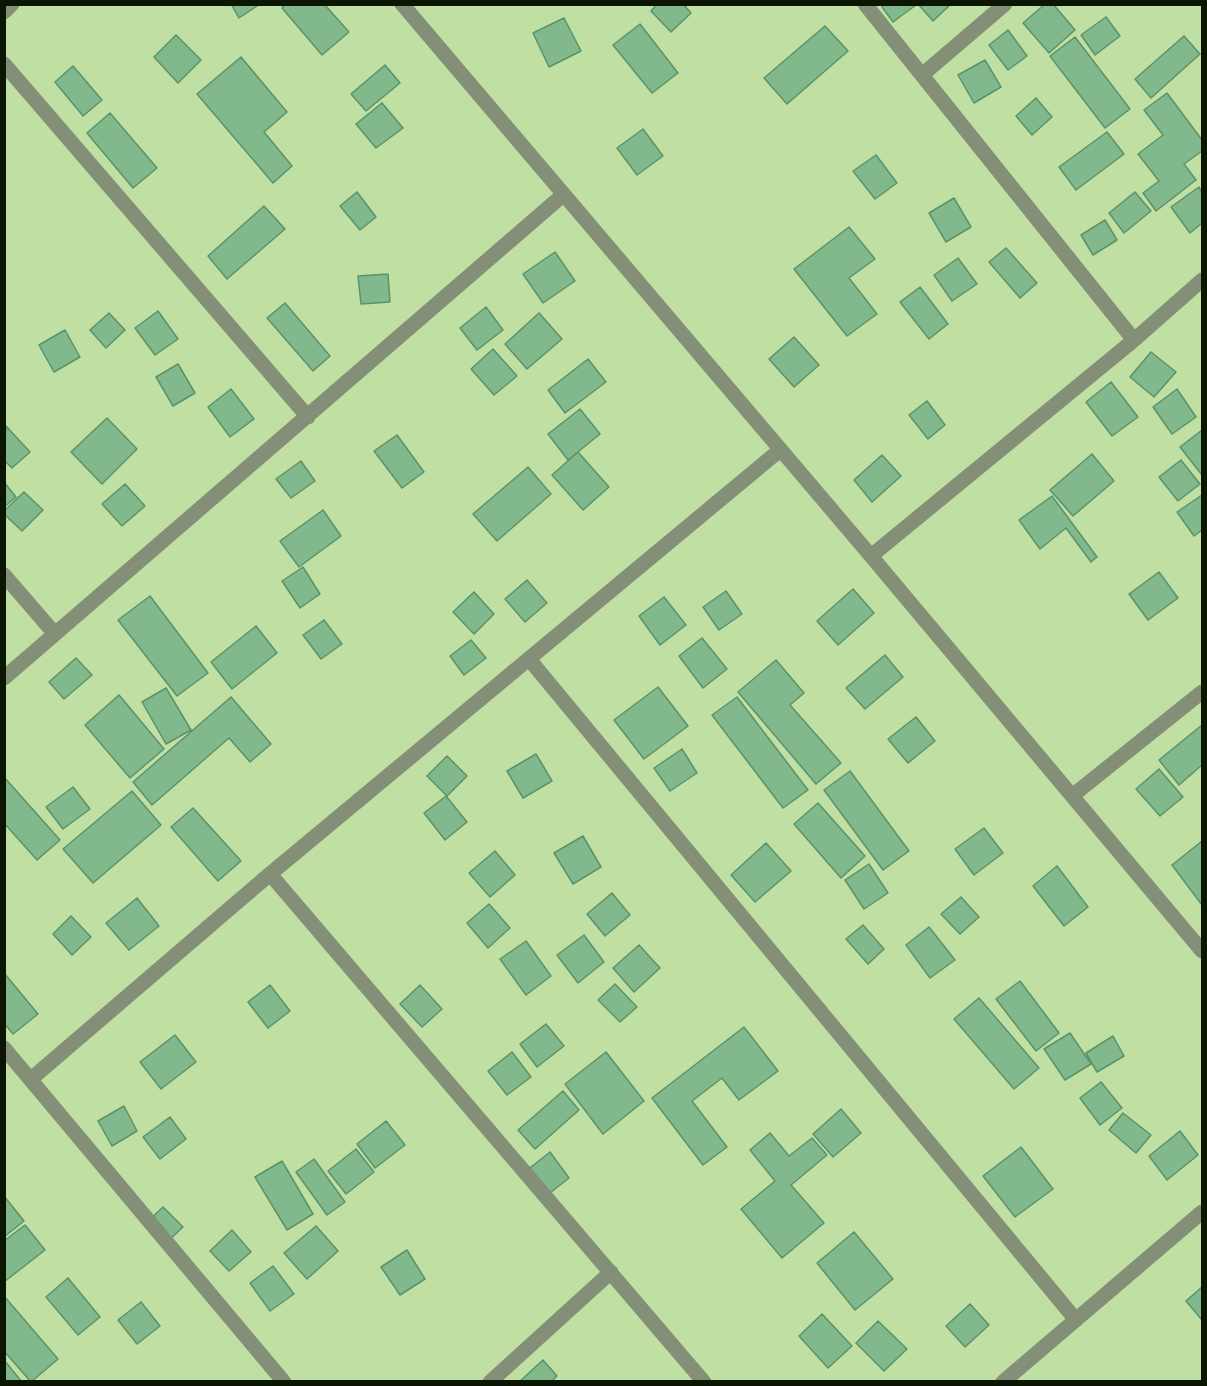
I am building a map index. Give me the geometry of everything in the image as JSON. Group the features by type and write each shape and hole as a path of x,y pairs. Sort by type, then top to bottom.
{"street":[{"path":"4,12 12,4"},
{"path":"402,4 1203,951"},
{"path":"865,4 1134,340"},
{"path":"922,75 1005,4"},
{"path":"4,64 308,417"},
{"path":"4,678 563,195"},
{"path":"871,556 1134,340 1203,280"},
{"path":"31,1079 270,874 780,450"},
{"path":"4,575 55,634"},
{"path":"529,659 1076,1320"},
{"path":"1072,796 1203,692"},
{"path":"270,874 704,1382"},
{"path":"4,1048 284,1382"},
{"path":"1003,1382 1203,1212"},
{"path":"490,1382 611,1272"}],"building":[{"path":"231,4 260,4 239,18"},
{"path":"285,4 324,4 349,32 322,55 282,8"},
{"path":"657,4 683,4 691,13 671,32 651,11"},
{"path":"885,4 916,5 893,22 882,7"},
{"path":"918,4 951,4 933,21"},
{"path":"1045,4 1053,4 1075,30 1049,53 1023,23"},
{"path":"1106,17 1120,36 1095,55 1081,35"},
{"path":"564,18 581,51 549,67 533,33"},
{"path":"640,24 678,73 652,93 613,45"},
{"path":"825,26 848,51 787,104 764,78"},
{"path":"1008,30 1027,56 1008,70 989,45"},
{"path":"176,35 201,60 178,83 154,57"},
{"path":"1184,36 1200,54 1151,98 1135,79"},
{"path":"1075,37 1130,109 1105,128 1050,56"},
{"path":"241,57 287,112 264,132 292,166 273,183 197,94"},
{"path":"985,60 1001,87 974,103 958,75"},
{"path":"385,65 400,83 366,111 351,94"},
{"path":"73,66 102,100 83,116 55,82"},
{"path":"1167,93 1202,140 1202,151 1184,164 1196,180 1156,211 1143,193 1159,181 1138,154 1163,135 1144,110"},
{"path":"1036,98 1052,117 1032,135 1016,116"},
{"path":"382,103 403,128 376,148 356,124"},
{"path":"110,113 157,168 133,188 87,133"},
{"path":"643,129 663,156 637,175 617,148"},
{"path":"1107,132 1124,154 1076,190 1059,167"},
{"path":"876,155 897,183 875,199 853,171"},
{"path":"1199,187 1202,193 1202,223 1190,233 1171,207"},
{"path":"357,192 376,217 360,230 340,206"},
{"path":"1135,192 1151,211 1124,233 1109,213"},
{"path":"954,198 971,227 946,242 929,213"},
{"path":"264,206 285,229 227,279 208,256"},
{"path":"1105,220 1117,240 1093,255 1081,235"},
{"path":"849,227 875,259 849,278 877,314 847,336 794,269"},
{"path":"1006,248 1037,283 1020,298 989,262"},
{"path":"555,252 575,281 543,303 523,274"},
{"path":"958,258 977,284 952,301 934,275"},
{"path":"388,274 390,302 361,304 358,276"},
{"path":"920,287 948,324 929,339 900,302"},
{"path":"285,303 330,356 313,371 267,318"},
{"path":"486,307 503,330 477,350 460,328"},
{"path":"158,311 178,339 155,355 135,328"},
{"path":"109,313 125,330 106,348 90,330"},
{"path":"539,313 562,339 527,369 505,344"},
{"path":"65,330 80,357 54,372 39,345"},
{"path":"794,337 819,365 794,387 769,359"},
{"path":"493,349 517,376 494,395 471,369"},
{"path":"1151,352 1176,372 1154,397 1130,377"},
{"path":"588,359 606,382 565,413 548,390"},
{"path":"178,364 195,393 173,406 156,377"},
{"path":"1111,382 1138,417 1112,436 1086,402"},
{"path":"231,389 254,419 230,437 208,407"},
{"path":"1177,389 1196,417 1172,434 1153,407"},
{"path":"927,401 945,425 928,439 909,415"},
{"path":"580,409 600,434 568,460 548,434"},
{"path":"107,418 137,449 102,484 71,452"},
{"path":"6,426 30,452 12,468 4,460"},
{"path":"1202,430 1202,475 1180,447"},
{"path":"397,435 424,472 402,488 374,451"},
{"path":"578,452 609,487 583,510 552,475"},
{"path":"1092,454 1114,481 1073,516 1050,490"},
{"path":"882,455 901,476 872,502 854,480"},
{"path":"1181,460 1200,484 1178,501 1159,477"},
{"path":"301,461 315,481 291,498 276,479"},
{"path":"528,467 551,494 497,541 473,514"},
{"path":"4,482 16,497 4,507"},
{"path":"125,484 145,506 122,526 102,504"},
{"path":"24,492 43,510 22,531 4,514 4,511"},
{"path":"1202,495 1202,530 1194,536 1177,512"},
{"path":"1052,496 1097,557 1091,562 1066,528 1040,549 1019,520"},
{"path":"323,510 341,536 299,567 280,541"},
{"path":"303,567 320,594 300,608 282,581"},
{"path":"1159,572 1178,598 1148,620 1129,594"},
{"path":"527,580 547,603 525,622 505,599"},
{"path":"853,589 874,613 838,645 817,621"},
{"path":"726,591 742,614 719,630 703,607"},
{"path":"474,592 494,614 474,634 453,612"},
{"path":"150,596 208,673 177,696 118,620"},
{"path":"664,597 686,625 660,645 639,616"},
{"path":"324,620 342,644 321,659 303,635"},
{"path":"256,626 277,653 232,689 211,662"},
{"path":"702,638 727,669 703,688 679,656"},
{"path":"471,640 486,658 464,675 450,656"},
{"path":"885,655 903,677 865,709 846,688"},
{"path":"76,658 92,675 64,699 49,682"},
{"path":"776,660 804,693 790,705 841,763 816,784 738,692"},
{"path":"658,687 688,726 644,759 614,720"},
{"path":"166,688 191,730 166,744 142,702"},
{"path":"119,695 164,749 130,778 85,725"},
{"path":"231,697 271,744 250,762 229,738 152,805 133,782"},
{"path":"737,697 808,790 783,808 712,715"},
{"path":"916,717 935,741 908,763 888,739"},
{"path":"1202,725 1202,765 1179,785 1159,760"},
{"path":"682,749 697,773 670,791 654,768"},
{"path":"536,754 552,781 523,798 507,771"},
{"path":"447,756 467,776 447,796 427,776"},
{"path":"1159,769 1183,797 1160,816 1136,789"},
{"path":"850,771 909,851 883,870 824,790"},
{"path":"4,777 60,840 37,860 4,823"},
{"path":"73,787 90,809 63,829 46,807"},
{"path":"132,791 161,825 93,883 63,849"},
{"path":"446,796 467,822 445,840 424,813"},
{"path":"818,803 865,856 841,878 794,824"},
{"path":"193,808 241,861 218,881 171,827"},
{"path":"984,828 1003,853 974,875 955,849"},
{"path":"583,836 601,867 573,884 554,853"},
{"path":"1202,841 1202,905 1172,865"},
{"path":"766,843 791,871 755,902 731,875"},
{"path":"495,851 515,875 490,897 469,873"},
{"path":"869,864 888,893 864,909 845,880"},
{"path":"1057,866 1088,907 1064,926 1033,886"},
{"path":"612,893 630,915 605,936 587,914"},
{"path":"961,897 979,917 960,934 941,914"},
{"path":"137,898 159,926 129,950 106,923"},
{"path":"489,904 510,928 488,948 467,923"},
{"path":"71,916 91,937 72,955 53,934"},
{"path":"863,925 884,949 868,964 846,939"},
{"path":"929,927 955,960 930,978 906,945"},
{"path":"584,935 604,962 578,983 557,955"},
{"path":"526,941 551,976 526,995 500,959"},
{"path":"639,945 660,968 634,992 613,968"},
{"path":"4,973 38,1014 13,1034 4,1023"},
{"path":"1020,981 1059,1033 1036,1051 996,999"},
{"path":"615,984 637,1007 620,1022 598,1000"},
{"path":"270,985 290,1011 268,1028 248,1002"},
{"path":"420,985 442,1009 422,1027 400,1004"},
{"path":"979,998 1039,1068 1014,1089 954,1019"},
{"path":"546,1024 564,1046 537,1067 520,1044"},
{"path":"744,1027 778,1071 739,1100 722,1078 692,1101 727,1147 703,1165 652,1098"},
{"path":"1070,1033 1091,1064 1065,1080 1044,1049"},
{"path":"175,1035 196,1062 161,1089 140,1062"},
{"path":"1113,1036 1124,1056 1097,1072 1086,1053"},
{"path":"512,1052 531,1077 507,1095 488,1071"},
{"path":"606,1052 644,1101 603,1134 565,1084"},
{"path":"1101,1082 1122,1108 1100,1125 1080,1098"},
{"path":"563,1091 579,1110 535,1149 518,1130"},
{"path":"124,1106 137,1131 112,1146 98,1121"},
{"path":"841,1109 861,1133 833,1157 813,1134"},
{"path":"1123,1113 1151,1135 1136,1153 1109,1130"},
{"path":"170,1117 186,1139 160,1159 143,1137"},
{"path":"386,1121 405,1145 375,1168 357,1144"},
{"path":"1180,1131 1198,1155 1167,1180 1149,1156"},
{"path":"770,1133 789,1156 812,1138 827,1155 791,1185 824,1223 782,1258 741,1209 775,1181 750,1150"},
{"path":"1021,1147 1053,1189 1015,1217 983,1176"},
{"path":"356,1149 374,1172 346,1194 328,1171"},
{"path":"550,1152 569,1178 545,1197 526,1171"},
{"path":"314,1159 345,1202 327,1215 296,1172"},
{"path":"282,1161 313,1214 287,1230 255,1177"},
{"path":"4,1196 24,1221 4,1237"},
{"path":"163,1207 183,1227 165,1244 145,1224"},
{"path":"25,1225 45,1250 4,1282 4,1241"},
{"path":"316,1226 338,1251 307,1279 284,1253"},
{"path":"232,1230 251,1252 229,1271 210,1251"},
{"path":"854,1232 893,1279 855,1310 817,1263"},
{"path":"407,1250 425,1279 400,1295 381,1267"},
{"path":"273,1266 294,1294 270,1311 250,1283"},
{"path":"68,1278 100,1317 78,1335 46,1297"},
{"path":"1202,1287 1202,1320 1186,1301"},
{"path":"4,1296 58,1359 31,1382 4,1351"},
{"path":"141,1302 160,1326 137,1344 118,1320"},
{"path":"970,1304 989,1325 965,1347 946,1326"},
{"path":"822,1314 852,1346 828,1368 799,1336"},
{"path":"878,1321 907,1349 884,1371 856,1343"},
{"path":"4,1360 22,1382 4,1382"},
{"path":"543,1360 557,1376 551,1382 519,1382"}]}
